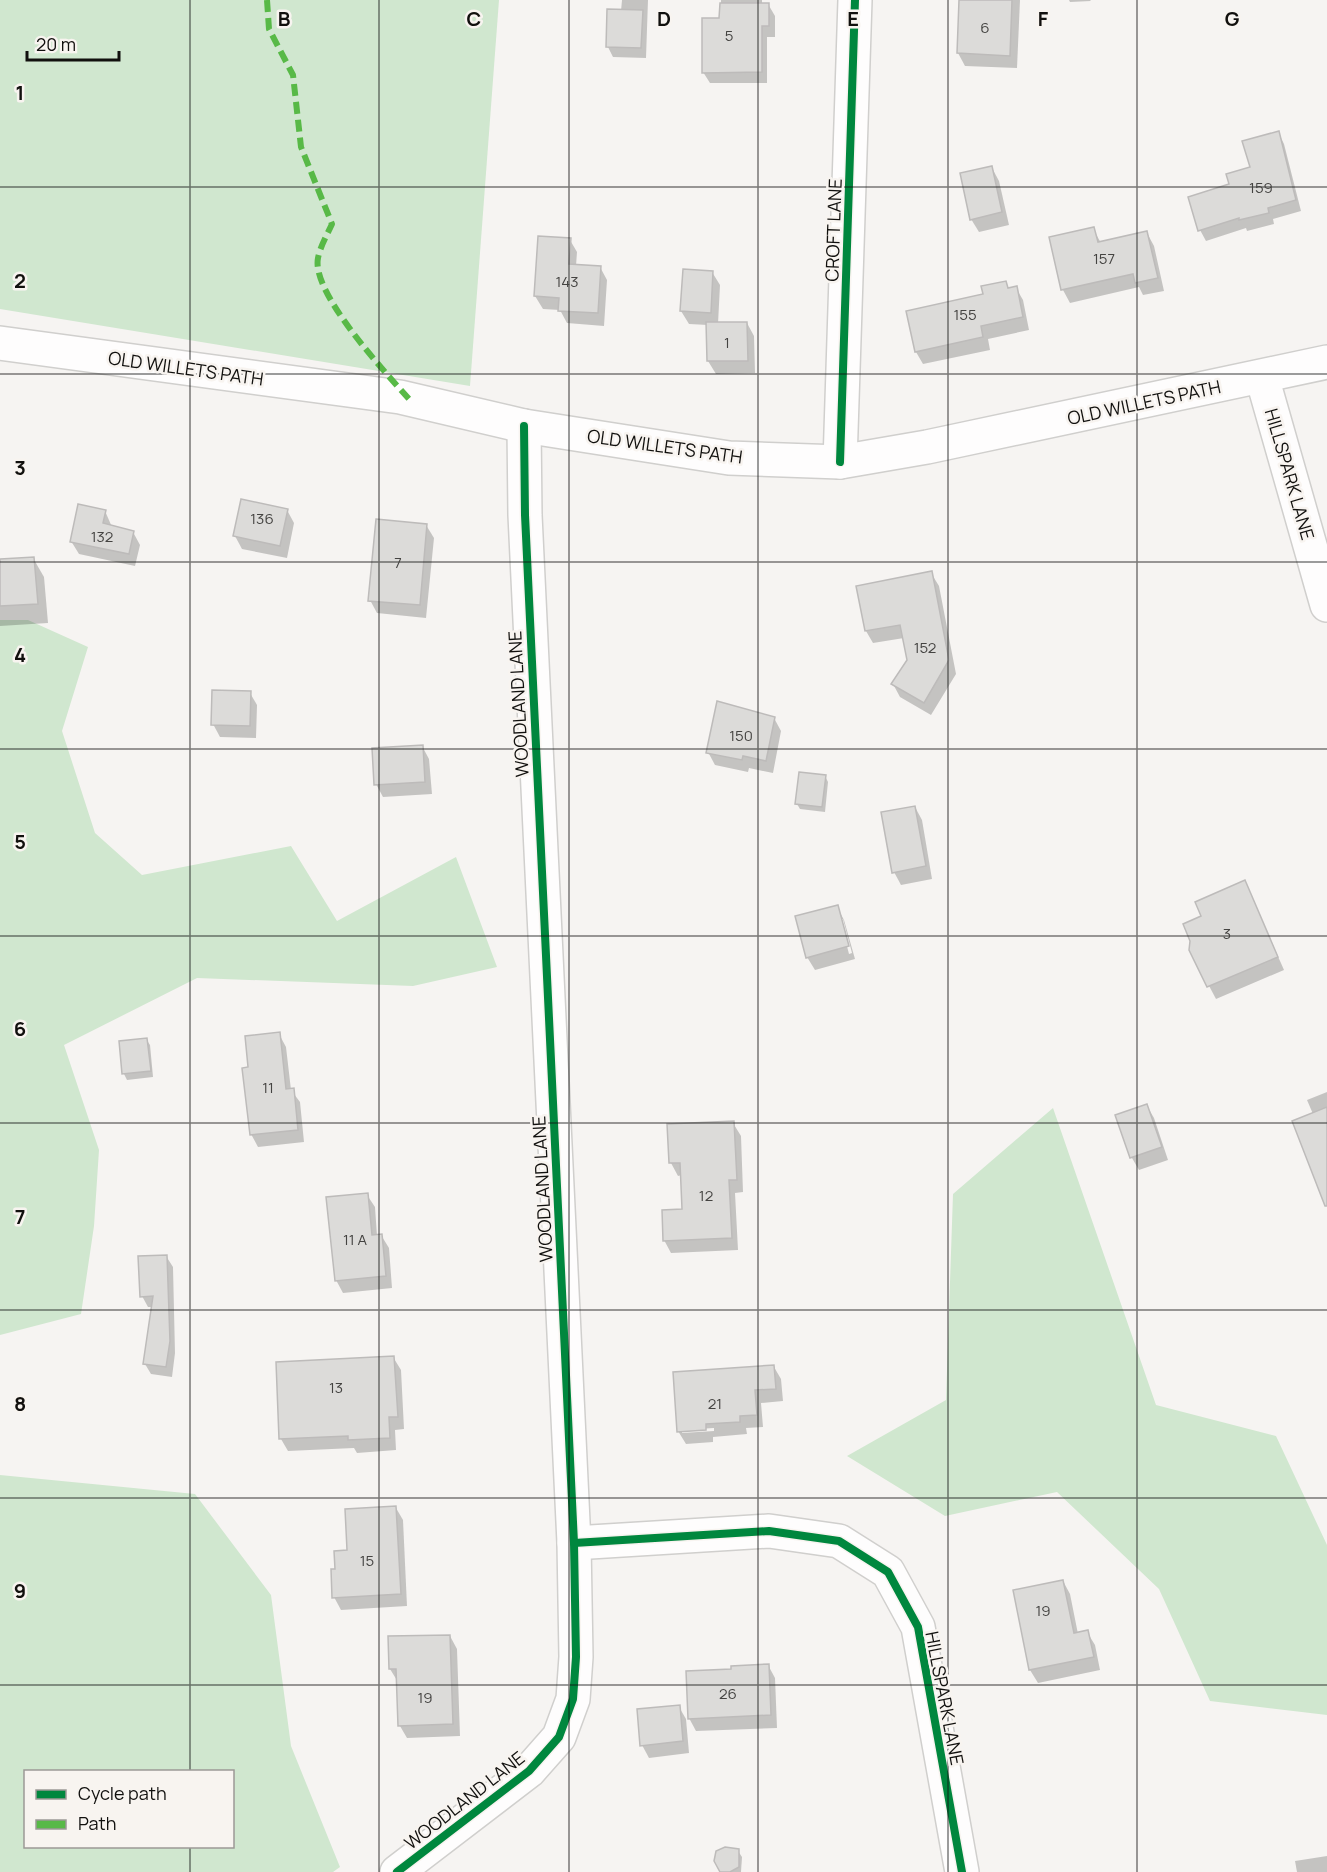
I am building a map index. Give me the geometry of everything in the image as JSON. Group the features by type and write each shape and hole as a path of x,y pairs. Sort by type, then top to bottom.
{"street":[{"name":"CROFT LANE","path":"840,462 855,0"},
{"name":"OLD WILLETS PATH","path":"0,343 400,397 524,426 729,458 840,462 927,447 1262,378 1327,362"},
{"name":"HILLSPARK LANE","path":"1262,378 1327,605"},
{"name":"WOODLAND LANE","path":"397,1872 530,1771 559,1737 573,1699 576,1657 574,1543 526,539 524,426"},
{"name":"HILLSPARK LANE","path":"574,1543 769,1531 839,1541 888,1572 918,1628 962,1872"}],"green space":[{"path":"0,0 499,0 470,386 0,309"},
{"path":"0,620 28,620 88,647 62,731 95,833 142,875 291,846 337,921 456,857 497,967 413,986 197,978 64,1045 99,1150 94,1226 81,1314 0,1335"},
{"path":"1053,1108 1156,1405 1276,1436 1327,1545 1327,1715 1210,1701 1159,1589 1057,1492 945,1516 847,1456 946,1400 953,1194"},
{"path":"0,1475 195,1494 271,1595 291,1746 340,1867 333,1872 0,1872"}],"building":[{"path":"959,0 1012,0 1010,56 957,53"},
{"path":"720,3 769,3 769,26 762,26 762,72 702,73 702,18 719,18"},
{"path":"607,9 643,10 641,48 606,47"},
{"path":"1279,131 1296,200 1268,208 1269,213 1239,220 1239,218 1198,231 1188,197 1229,184 1226,174 1250,167 1242,141"},
{"path":"992,166 1002,212 970,220 960,173"},
{"path":"1094,227 1098,242 1147,231 1158,278 1135,283 1133,274 1061,290 1049,237"},
{"path":"538,236 571,238 569,264 601,266 598,313 558,311 559,298 534,296"},
{"path":"683,269 713,271 711,313 680,311"},
{"path":"1006,281 1008,288 1017,286 1023,317 981,326 983,337 915,352 906,311 983,294 981,286"},
{"path":"706,322 747,322 748,361 707,361"},
{"path":"241,499 288,509 280,546 233,536"},
{"path":"78,504 106,510 103,523 134,531 129,554 70,542"},
{"path":"376,519 427,524 420,605 368,601"},
{"path":"34,557 38,604 0,606 0,559"},
{"path":"932,571 949,660 924,703 891,684 907,660 900,625 865,631 856,586"},
{"path":"212,690 251,691 250,726 211,725"},
{"path":"717,701 775,717 766,761 743,756 742,760 706,753"},
{"path":"423,745 425,782 374,785 372,748"},
{"path":"799,772 826,775 822,807 795,804"},
{"path":"915,806 926,866 892,873 881,812"},
{"path":"1245,880 1278,957 1207,987 1189,950 1190,941 1183,924 1201,916 1195,902"},
{"path":"838,905 849,946 806,958 795,916"},
{"path":"280,1032 286,1089 294,1088 298,1130 250,1135 242,1068 248,1067 245,1036"},
{"path":"147,1038 151,1071 122,1074 119,1041"},
{"path":"1147,1104 1162,1147 1130,1158 1115,1115"},
{"path":"1327,1107 1327,1206 1325,1206 1292,1121"},
{"path":"734,1121 737,1180 729,1180 732,1238 663,1241 662,1210 682,1209 680,1163 669,1163 667,1124"},
{"path":"368,1193 372,1235 382,1234 386,1276 335,1281 326,1197"},
{"path":"167,1255 170,1341 166,1367 143,1364 153,1296 140,1297 138,1256"},
{"path":"394,1356 398,1417 389,1417 390,1438 348,1440 348,1436 279,1439 276,1362"},
{"path":"774,1365 776,1389 755,1390 757,1415 740,1416 740,1422 706,1424 706,1430 677,1432 673,1372"},
{"path":"396,1506 401,1594 332,1598 331,1569 335,1569 334,1551 347,1550 345,1509"},
{"path":"1063,1580 1074,1633 1088,1630 1094,1657 1029,1670 1013,1590"},
{"path":"450,1635 453,1724 398,1726 396,1669 389,1669 388,1636"},
{"path":"769,1664 771,1715 688,1719 686,1671"},
{"path":"680,1705 683,1741 640,1746 637,1709"},
{"path":"725,1847 739,1849 739,1867 730,1872 720,1872 714,1861 716,1851"}],"marked path":[{"path":"267,0 269,29 293,75 301,147 332,224 319,254 319,273 326,291 352,332 409,399"}],"cycle path":[{"path":"840,462 855,0"},
{"path":"397,1872 529,1771 559,1737 573,1699 576,1657 574,1543 525,515 524,426"},
{"path":"574,1543 769,1531 839,1541 888,1572 918,1627 962,1872"}]}
